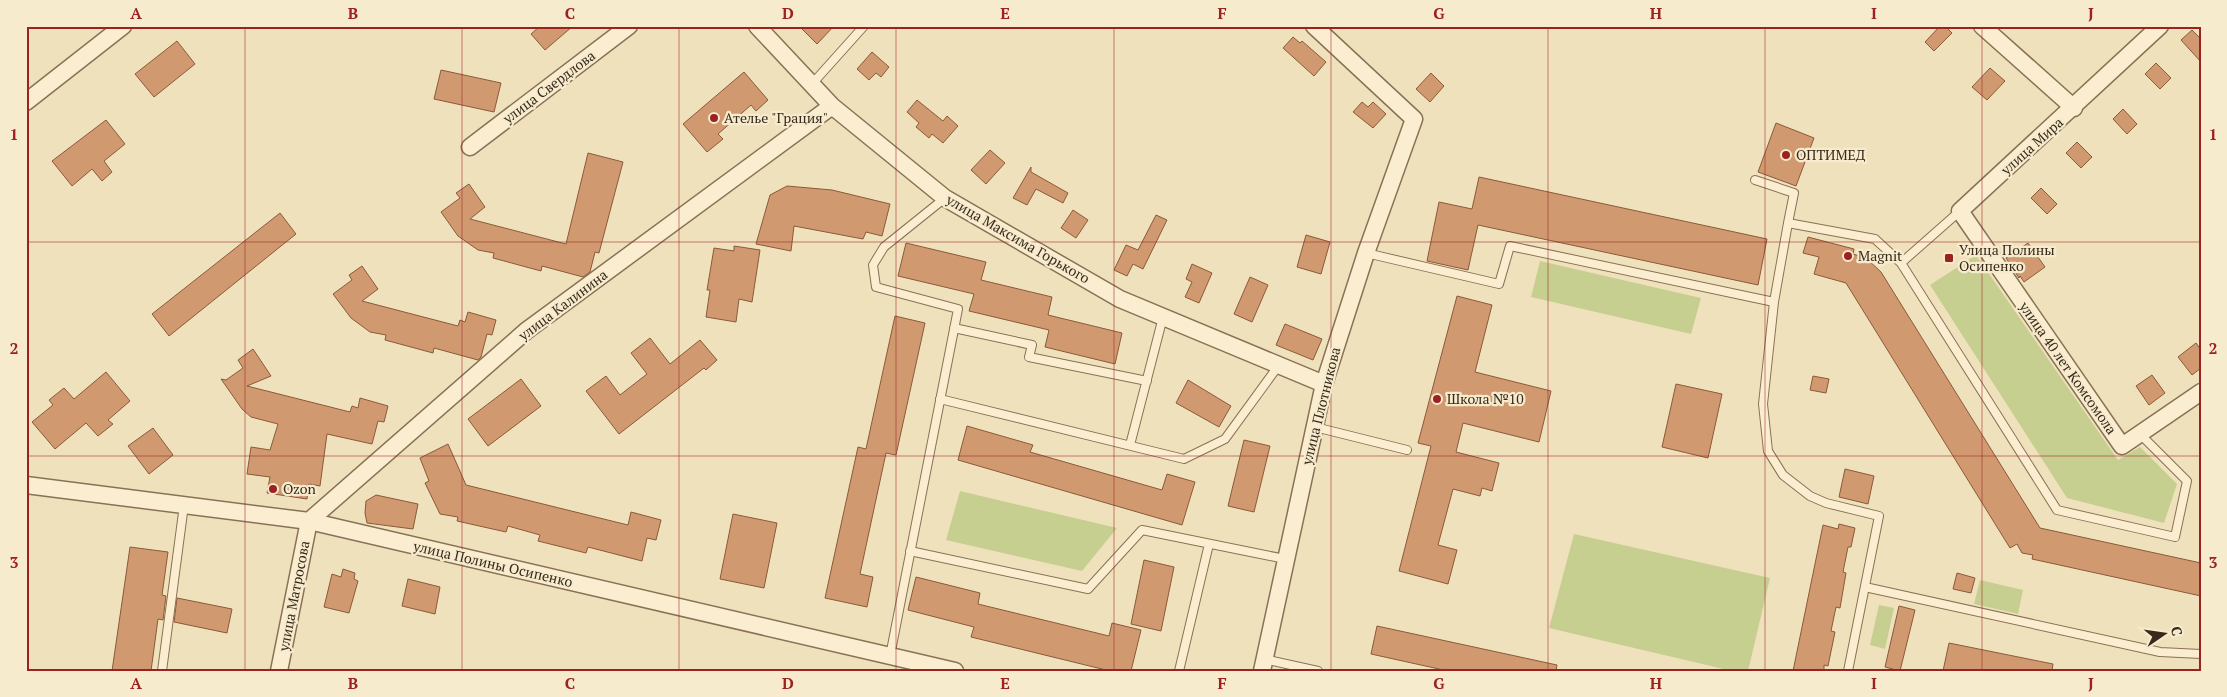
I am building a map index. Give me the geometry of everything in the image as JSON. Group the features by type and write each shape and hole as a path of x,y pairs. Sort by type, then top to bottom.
{"street":[{"path":"26,102 123,26"},
{"name":"улица Свердлова","path":"470,147 629,26"},
{"name":"улица Максима Горького","path":"757,26 832,106 945,198 1120,299 1324,384"},
{"name":"улица Плотникова","path":"1263,665 1324,384 1366,253 1414,119 1314,26"},
{"path":"1982,26 2074,108"},
{"name":"улица Мира","path":"1960,211 2074,108 2160,26"},
{"name":"улица Калинина","path":"309,521 526,331 832,106"},
{"name":"улица 40 лет Комсомола","path":"1960,211 2122,446 2201,392"},
{"name":"улица Полины Осипенко","path":"26,485 309,521 890,656 927,668 955,671"},
{"name":"улица Матросова","path":"279,671 309,521"}],"lane":[{"path":"812,84 864,26"},
{"path":"1755,180 1794,193 1774,302 1763,404 1768,451 1783,475 1810,496 1826,503 1879,516 1848,671"},
{"path":"890,656 958,309 876,287 873,265 884,247 945,198"},
{"name":"улица Мира","path":"1901,263 1960,211"},
{"path":"1788,223 1875,239 1901,263 2057,510 2174,537 2187,481 2140,434"},
{"path":"1366,253 1499,284 1510,246 1774,302"},
{"path":"1130,445 1163,317"},
{"path":"954,328 1032,345 1029,357 1147,381"},
{"path":"940,398 1184,458 1225,439 1280,365"},
{"path":"1315,426 1407,450"},
{"path":"162,671 184,505"},
{"path":"910,551 1088,589 1142,530 1285,559"},
{"path":"1179,671 1210,544"},
{"path":"1866,587 2160,652 2201,654"},
{"path":"1263,665 1318,671"}],"green space":[{"path":"1976,255 2118,460 2140,447 2177,484 2164,523 2067,498 1930,285"},
{"path":"1540,261 1701,298 1691,334 1531,297"},
{"path":"960,491 1117,528 1082,571 946,540"},
{"path":"1574,534 1770,578 1748,671 1732,671 1549,628"},
{"path":"1980,580 2023,590 2018,614 1974,604"},
{"path":"1879,605 1894,608 1885,649 1870,645"}],"building":[{"path":"540,26 573,26 545,50 531,34"},
{"path":"799,26 834,26 817,44"},
{"path":"1940,26 1945,26 1952,33 1934,51 1925,42"},
{"path":"2192,30 2201,39 2201,62 2181,40"},
{"path":"1293,37 1300,43 1302,41 1326,62 1314,76 1283,48"},
{"path":"177,41 195,64 154,97 135,74"},
{"path":"872,52 889,67 881,77 876,73 869,80 857,69"},
{"path":"2156,63 2171,78 2160,89 2145,74"},
{"path":"1990,68 2005,81 1987,100 1972,87"},
{"path":"441,70 501,83 494,112 434,99"},
{"name":"Ателье \"Грация\"","path":"744,72 768,100 756,111 751,105 718,134 723,139 707,152 683,124"},
{"path":"1431,73 1444,86 1430,102 1416,89"},
{"path":"917,100 943,121 947,116 958,126 943,143 932,134 929,138 916,127 919,123 907,112"},
{"path":"1362,102 1368,107 1373,102 1386,114 1373,128 1353,112"},
{"path":"2123,109 2137,124 2127,134 2113,119"},
{"path":"106,120 125,144 104,161 112,172 102,181 92,169 72,186 52,161"},
{"name":"ОПТИМЕД","path":"1776,123 1814,138 1796,186 1758,172"},
{"path":"2077,142 2092,157 2081,168 2066,153"},
{"path":"990,150 1005,163 986,184 971,170"},
{"path":"588,153 623,162 599,253 595,252 590,272 583,277 542,266 541,271 493,258 494,253 478,250 458,236 441,212 460,198 456,193 469,184 485,207 470,219 566,244"},
{"path":"1031,167 1031,172 1068,193 1063,203 1036,189 1027,205 1013,198"},
{"path":"1479,177 1767,239 1758,285 1478,225 1468,270 1427,261 1439,202 1472,209"},
{"path":"787,186 832,190 890,204 882,236 866,232 863,239 794,226 791,251 756,244 770,195"},
{"path":"2041,188 2057,204 2047,214 2031,198"},
{"path":"1073,210 1088,220 1076,238 1061,228"},
{"path":"280,213 296,234 169,336 152,314"},
{"path":"1156,215 1167,220 1143,269 1133,264 1127,276 1114,270 1126,245 1138,250"},
{"path":"1306,235 1330,242 1321,274 1297,267"},
{"path":"1808,237 1854,249 1853,254 1866,258 1881,272 2040,528 2201,563 2201,596 2032,559 2033,555 2022,553 2017,544 2010,548 1846,283 1814,274 1819,257 1803,253"},
{"path":"906,243 986,262 981,280 1052,297 1048,315 1122,333 1115,364 1045,347 1049,330 969,311 974,294 898,276"},
{"path":"2028,243 2045,267 2024,282 2020,276 2019,278 2006,258"},
{"path":"734,246 760,250 752,302 739,299 736,322 706,317 710,290 707,290 714,248 734,251"},
{"path":"1192,264 1212,273 1199,303 1185,297 1192,282 1186,279"},
{"path":"362,266 378,289 362,301 458,326 460,320 465,322 468,312 496,320 492,335 487,334 481,357 478,360 434,348 433,353 385,340 386,335 370,332 351,318 333,294 352,280 349,275"},
{"path":"1250,277 1268,285 1252,322 1234,314"},
{"name":"Школа №10","path":"1457,296 1492,305 1475,372 1551,391 1539,442 1463,423 1456,452 1499,463 1492,491 1482,488 1480,496 1453,489 1438,545 1457,550 1448,584 1399,571 1431,446 1418,443"},
{"path":"895,316 925,323 896,455 886,453 860,574 873,577 867,607 825,598 858,447 866,449"},
{"path":"1285,324 1322,339 1313,360 1276,345"},
{"path":"650,338 670,364 700,340 717,360 619,434 586,391 606,376 620,395 647,374 631,353"},
{"path":"2196,343 2201,350 2201,368 2192,375 2178,357"},
{"path":"253,349 271,376 247,386 350,412 352,406 358,408 360,398 388,406 384,422 378,421 372,444 327,434 320,486 309,484 307,499 267,493 270,477 247,474 251,447 270,450 278,424 251,417 242,409 221,379 226,380 243,368 238,360"},
{"path":"106,372 130,401 108,420 113,424 98,436 86,423 55,449 32,422 53,405 49,400 64,388 74,399"},
{"path":"2152,375 2165,393 2149,405 2136,386"},
{"path":"1813,376 1829,379 1826,393 1810,390"},
{"path":"521,379 541,406 488,446 468,419"},
{"path":"1188,380 1231,406 1219,427 1176,403"},
{"path":"1676,384 1722,394 1708,458 1662,447"},
{"path":"967,426 1033,445 1030,452 1162,490 1167,474 1195,482 1182,525 958,460"},
{"path":"153,428 173,455 149,474 128,446"},
{"path":"1244,440 1270,446 1254,512 1228,506"},
{"path":"448,444 466,485 628,525 631,512 661,520 656,540 647,538 642,561 588,547 586,553 538,541 540,535 508,526 506,532 457,521 458,517 440,514 425,483 429,481 420,458"},
{"path":"1845,469 1874,476 1868,504 1839,497"},
{"path":"376,495 418,504 413,529 367,523 365,513 366,501"},
{"path":"733,514 777,523 764,588 720,579"},
{"path":"1839,524 1855,528 1851,547 1848,547 1843,572 1846,573 1840,608 1836,607 1831,631 1835,632 1828,666 1824,665 1824,671 1793,671 1823,525 1838,529"},
{"path":"130,547 168,552 162,595 166,596 163,620 158,619 151,671 112,671"},
{"path":"1144,560 1174,567 1161,631 1131,624"},
{"path":"343,569 355,573 354,579 358,581 349,613 324,607 332,574 341,577"},
{"path":"1957,573 1975,578 1971,593 1953,589"},
{"path":"916,577 980,593 978,604 1109,636 1112,623 1141,630 1131,671 1110,671 971,637 974,627 908,610"},
{"path":"408,579 440,587 435,614 402,606"},
{"path":"177,598 232,609 227,633 174,622"},
{"path":"1899,606 1915,610 1900,671 1885,667"},
{"path":"1377,626 1557,665 1556,671 1448,671 1371,654"},
{"path":"1949,643 2053,664 2052,671 1943,671"}],"place":[{"name":"Ателье \"Грация\"","path":"714,118"},
{"name":"ОПТИМЕД","path":"1786,155"},
{"name":"Magnit","path":"1848,256"},
{"name":"Улица Полины Осипенко","path":"1949,258"},
{"name":"Школа №10","path":"1437,399"},
{"name":"Ozon","path":"273,489"}]}
